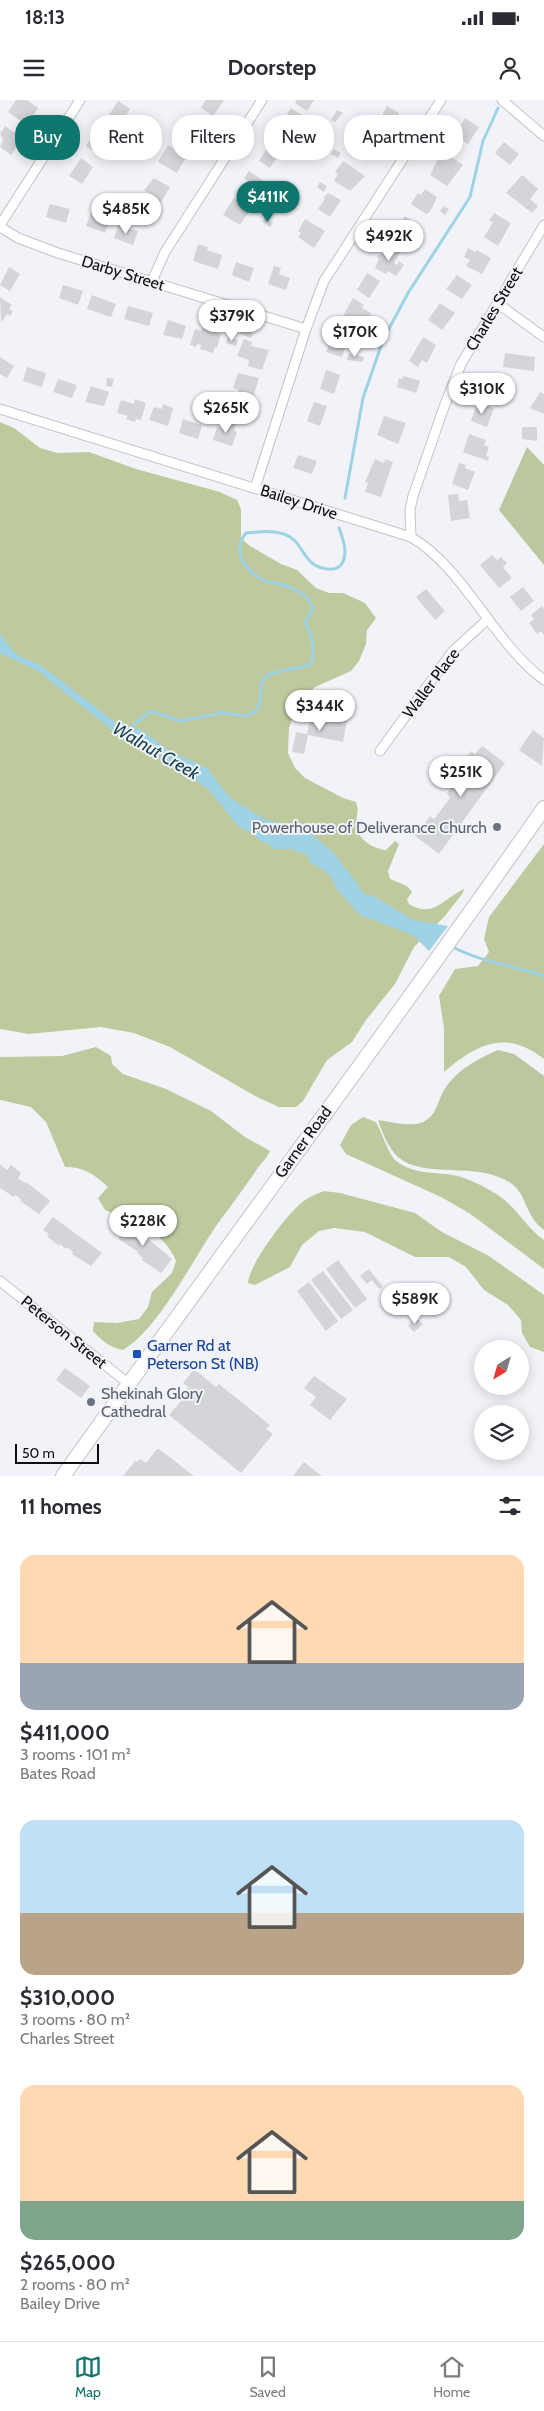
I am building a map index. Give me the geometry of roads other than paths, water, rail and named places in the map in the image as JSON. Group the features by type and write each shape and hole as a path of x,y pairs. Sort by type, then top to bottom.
{"main road":[{"name":"Garner Road","path":"64,1476 308,1134 431,969 544,808"}],"street":[{"path":"0,226 80,100"},
{"path":"152,282 165,252 262,100"},
{"path":"255,488 306,329 324,281 441,100"},
{"path":"502,100 544,136"},
{"name":"Darby Street","path":"0,226 36,246 306,329"},
{"name":"Charles Street","path":"410,537 410,510 413,496 454,380 544,226"},
{"path":"498,303 544,337"},
{"name":"Bailey Drive","path":"0,409 410,537 426,546 440,560 523,663 544,680"},
{"name":"Waller Place","path":"380,751 453,652 488,619"},
{"name":"Peterson Street","path":"0,1280 129,1384"}],"water":[{"path":"0,634 17,655 42,666 116,723 143,731 168,750 207,768 227,794 236,802 266,820 296,826 310,833 333,852 365,894 375,897 413,920 448,926 429,951 413,935 360,915 336,888 332,878 325,871 309,862 308,855 292,849 274,849 269,844 260,841 253,834 238,826 210,791 173,763 112,730 38,671 0,653"}],"waterway":[{"path":"345,498 363,398 383,340 408,293 470,197 483,141 498,108"},
{"path":"126,731 151,711 180,721 222,713 247,716 256,710 259,705 262,683 267,676 310,665 313,655 312,644 310,632 305,623 313,608 311,603 304,595 294,589 277,583 266,582 257,577 242,560 240,547 246,533 284,534 293,539 313,564 325,569 334,569 341,565 345,556 339,528"},
{"name":"Walnut Creek","path":"451,946 472,956 544,976"}],"place":[{"name":"Powerhouse of Deliverance Church","path":"497,827"},
{"name":"Garner Rd at Peterson St (NB)","path":"137,1354"},
{"name":"Shekinah Glory Cathedral","path":"91,1402"}]}
